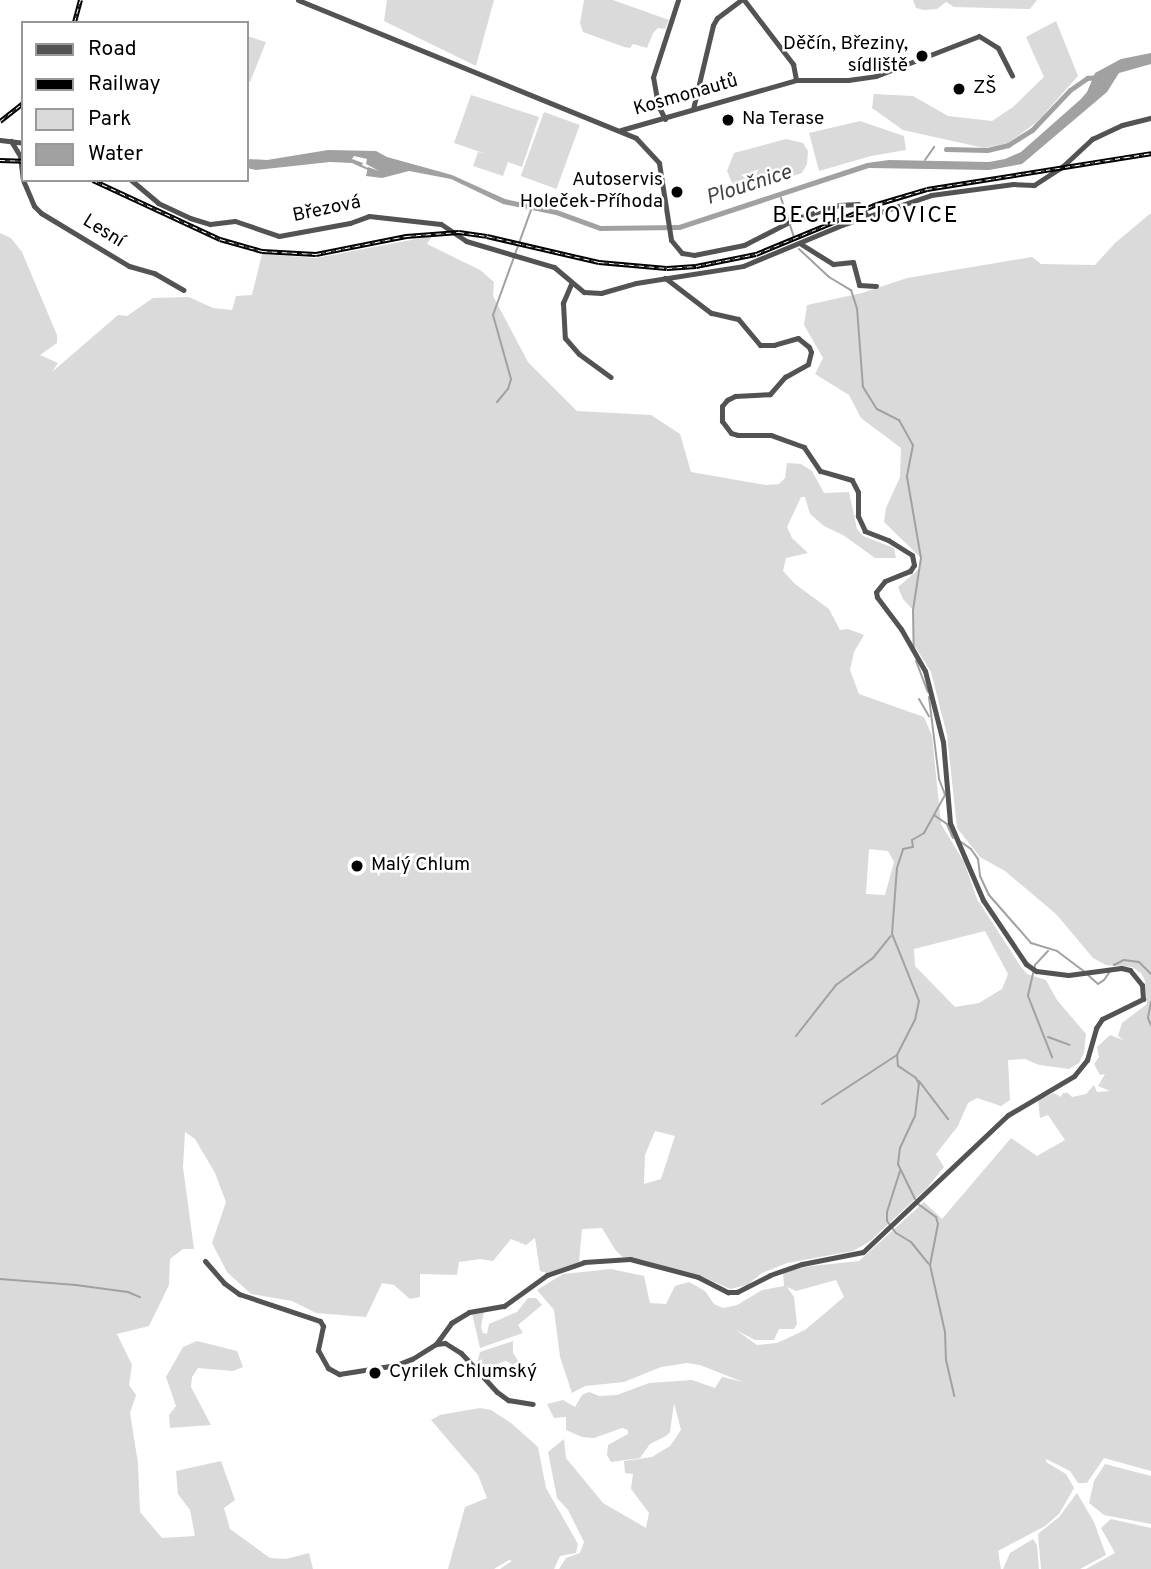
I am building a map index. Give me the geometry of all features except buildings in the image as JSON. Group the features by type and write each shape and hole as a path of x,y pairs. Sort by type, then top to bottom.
{"street":[{"name":"Kosmonautů","path":"298,0 621,130 796,80 848,80 876,76 979,36 998,48 1012,76"},
{"path":"665,119 658,105 653,77 678,0"},
{"path":"693,109 710,36 721,15 743,0 793,64 796,80"},
{"path":"611,377 579,354 565,338 563,303 571,284 584,292 601,293 665,278 743,266 867,216 944,192 1034,185 1063,166 1092,139 1122,125 1151,118"},
{"path":"636,138 638,127"},
{"path":"621,130 636,138 654,154 659,163 666,216 671,240 677,251 694,255 744,245 789,223 848,204 862,206 867,216"},
{"path":"0,140 21,143"},
{"name":"Lesní","path":"11,141 20,156 21,164"},
{"name":"Lesní","path":"23,182 25,190 41,213 129,266 154,273 184,290"},
{"name":"Březová","path":"133,182 158,203 190,218 210,224 235,221 279,236 350,223 369,216 441,224 466,241 554,267 571,284"},
{"path":"801,244 833,264 853,262 859,285 876,286"},
{"path":"436,1344 442,1334 469,1312 504,1306 547,1275 584,1262 630,1259 698,1278 728,1292 737,1292 793,1266 863,1252 1008,1115 1074,1076 1087,1060 1101,1019 1143,999 1142,985 1130,970 1121,968 1068,975 1036,971 1026,964 983,900 950,823 943,742 925,671 901,629 877,597 876,592 885,581 910,571 914,565 912,555 888,540 865,531 858,516 858,492 852,480 820,471 804,447 771,435 731,433 722,421 722,406 727,400 735,396 770,394 785,377 808,364 811,352 809,347 798,338 774,345 760,345 738,319 711,313 665,278"},
{"path":"205,1261 224,1283 239,1294 320,1321 323,1326 318,1350 328,1367 339,1374 396,1364 412,1359 436,1344 446,1343"},
{"path":"442,1334 446,1343 461,1353 497,1392 508,1400 533,1404"}],"green space":[{"path":"387,0 494,0 476,66 384,21"},
{"path":"584,0 613,0 669,20 665,29 658,28 653,33 647,48 633,44 630,48 624,47 583,32 580,23"},
{"path":"913,0 1037,0 1030,9 954,7 946,2 937,9 924,10 916,8"},
{"path":"1056,21 1078,76 1037,122 1008,143 984,148 903,130 872,108 874,94 913,96 948,116 992,121 1013,107 1044,77 1026,37"},
{"path":"248,36 266,42 248,82"},
{"path":"471,95 539,117 522,167 508,162 503,176 473,166 478,152 486,154 454,143"},
{"path":"544,112 580,125 556,189 521,176"},
{"path":"860,121 904,136 906,150 871,156 819,171 809,133"},
{"path":"786,139 803,143 808,151 807,164 802,173 744,192 733,185 727,171 734,153"},
{"path":"1151,213 1151,1471 1104,1458 1087,1483 1078,1483 1070,1471 1046,1459 1046,1462 1066,1474 1074,1488 1059,1514 1045,1526 998,1551 1001,1569 559,1569 566,1558 580,1553 584,1542 568,1510 557,1498 548,1452 564,1439 566,1458 603,1503 646,1528 649,1513 631,1489 633,1474 625,1473 624,1461 652,1457 670,1446 681,1430 674,1403 670,1432 666,1436 650,1444 640,1458 611,1462 607,1455 608,1445 628,1434 628,1430 622,1428 594,1438 582,1437 566,1430 566,1417 554,1418 547,1404 563,1400 575,1407 582,1395 589,1392 599,1396 617,1395 649,1383 692,1380 715,1388 722,1377 743,1382 700,1365 687,1363 661,1367 624,1382 585,1386 572,1393 560,1357 554,1310 537,1290 563,1274 611,1269 644,1276 650,1303 666,1304 675,1286 689,1282 705,1291 714,1304 723,1308 737,1305 762,1290 784,1286 783,1273 803,1267 859,1261 924,1202 942,1219 1011,1138 1037,1156 1065,1140 1048,1115 1040,1118 1038,1100 1054,1093 1061,1097 1063,1093 1072,1097 1086,1094 1094,1085 1097,1092 1110,1091 1098,1086 1105,1074 1100,1075 1094,1064 1099,1057 1097,1047 1110,1035 1123,1040 1118,1036 1122,1023 1147,1004 1145,981 1141,973 1132,967 1106,965 1093,958 1056,914 1005,871 980,857 957,828 947,735 931,672 914,645 913,610 903,599 898,587 921,567 921,558 884,522 886,508 900,477 901,448 861,418 849,395 815,374 823,358 804,325 807,305 862,293 907,278 1032,257 1041,264 1095,265 1115,243","holes":["836,1280 844,1297 805,1330 777,1343 757,1345 736,1330 755,1340 774,1340 779,1329 794,1329 797,1324 794,1297 787,1287 796,1291"]},
{"path":"0,233 11,238 22,252 57,335 57,343 40,355 58,363 52,372 118,315 127,316 153,298 189,297 213,308 232,310 236,296 252,295 262,254 316,258 432,236 427,244 480,270 494,282 493,296 528,362 577,411 651,415 680,434 691,472 766,485 779,484 785,478 787,463 801,464 812,471 824,493 849,492 857,529 863,536 894,548 896,558 875,558 843,535 824,526 810,514 805,497 801,497 787,527 792,538 808,553 786,558 783,571 795,584 829,609 840,630 848,629 864,635 854,652 850,670 859,694 924,717 932,736 941,824 964,862 977,899 1021,967 1027,974 1046,980 1057,1000 1086,1034 1084,1053 1079,1063 1069,1069 1039,1065 1025,1059 1008,1060 1010,1100 1001,1106 977,1098 968,1103 958,1126 936,1154 944,1167 927,1188 869,1242 853,1251 787,1263 762,1273 747,1285 730,1289 701,1276 623,1257 616,1251 602,1228 582,1229 579,1262 547,1273 540,1271 535,1238 526,1245 511,1239 493,1261 480,1259 459,1262 457,1275 420,1274 420,1297 410,1299 394,1285 382,1283 366,1317 316,1313 292,1301 251,1294 227,1272 212,1243 226,1202 215,1173 195,1139 185,1132 183,1167 194,1249 183,1249 170,1259 169,1285 149,1326 117,1334 132,1365 129,1385 136,1395 130,1413 138,1463 140,1512 162,1538 195,1536 190,1510 178,1494 176,1471 221,1461 235,1500 224,1508 230,1529 270,1558 286,1559 309,1553 313,1569 0,1569","holes":["869,849 888,851 894,862 885,895 866,894","985,931 1008,974 1002,989 979,1003 955,1007 915,966 914,949","655,1131 675,1136 661,1179 644,1184 645,1155"]},
{"path":"528,1298 536,1298 542,1305 518,1325 523,1333 480,1348 472,1313 484,1311 481,1327 483,1333 487,1334 489,1324 517,1312"},
{"path":"197,1341 237,1351 243,1367 233,1371 198,1368 192,1377 191,1387 211,1425 170,1428 169,1415 176,1406 166,1377 183,1347"},
{"path":"513,1341 513,1353 518,1361 513,1365 506,1361 494,1365 477,1363 480,1352"},
{"path":"480,1408 491,1410 511,1423 538,1447 546,1488 578,1544 576,1553 560,1556 554,1569 500,1569 512,1561 509,1560 494,1569 448,1569 465,1507 487,1498 478,1475 431,1420 440,1415"},
{"path":"1105,1464 1151,1476 1151,1524 1104,1515 1089,1503 1094,1481"},
{"path":"1077,1493 1094,1522 1106,1555 1080,1569 1041,1569 1038,1534 1059,1517"},
{"path":"1111,1519 1151,1528 1151,1569 1086,1569 1115,1553 1101,1528"},
{"path":"1033,1539 1037,1545 1039,1569 1003,1569 1010,1553"}],"water":[{"path":"1151,53 1151,64 1119,73 1107,92 1022,164 989,170 869,168 680,230 600,231 556,215 503,204 451,179 409,171 382,178 366,176 368,167 379,171 366,164 367,159 354,156 352,159 363,163 361,167 352,163 330,162 256,170 248,168 248,159 267,160 328,150 376,151 387,157 452,175 505,199 557,210 601,226 679,225 867,163 889,160 989,162 1005,159 1021,152 1081,99 1095,73 1121,59"}],"waterway":[{"path":"946,149 987,150 1008,145 1032,130 1070,90 1087,78 1099,77"},
{"path":"925,160 934,147"},
{"path":"359,165 370,170"},
{"name":"Ploučnice","path":"781,198 788,219"},
{"path":"497,402 508,389 511,379 493,315 532,207"},
{"path":"790,225 794,237"},
{"path":"799,249 829,277 851,290 857,308 863,387 877,409 899,420 913,445 907,477 921,558 913,610 914,649"},
{"path":"916,661 928,692"},
{"path":"929,697 939,779 945,795 934,815 947,824 953,838"},
{"path":"919,699 929,716"},
{"path":"915,1199 898,1164 900,1148 915,1116 919,1084 916,1078 898,1066 897,1055 915,1020 919,1001 892,934 897,868 903,849 913,847 912,840 924,833 934,815"},
{"path":"961,842 971,849 978,859 980,876 989,895 1031,943 1057,951 1084,971"},
{"path":"796,1036 836,985 873,958 891,936"},
{"path":"1048,951 1035,965 1028,996 1052,1057"},
{"path":"1114,965 1124,960 1139,962 1151,974"},
{"path":"1088,975 1098,984 1111,970"},
{"path":"1151,1002 1148,1018 1151,1025"},
{"path":"1048,1037 1070,1045"},
{"path":"822,1104 897,1055"},
{"path":"919,1081 948,1119"},
{"path":"900,1171 887,1212 887,1221 896,1233 911,1242 929,1264"},
{"path":"918,1204 936,1217 938,1224 930,1265 945,1332 946,1360 954,1396"},
{"path":"0,1279 76,1285 128,1292 140,1297"}],"railway":[{"path":"75,21 80,0"},
{"path":"0,121 21,105"},
{"path":"97,182 220,239 262,251 316,254 406,236 459,232 599,262 667,268 696,266 756,254 877,204 927,189 1151,153"},
{"path":"0,160 21,161"}],"place":[{"name":"Děčín, Březiny, sídliště","path":"922,56"},
{"name":"ZŠ","path":"959,89"},
{"name":"Na Terase","path":"728,120"},
{"name":"Autoservis Holeček-Příhoda","path":"677,192"},
{"name":"Malý Chlum","path":"357,866"},
{"name":"Cyrilek Chlumský","path":"375,1373"}],"district":[{"name":"BECHLEJOVICE","path":"866,217"}]}
